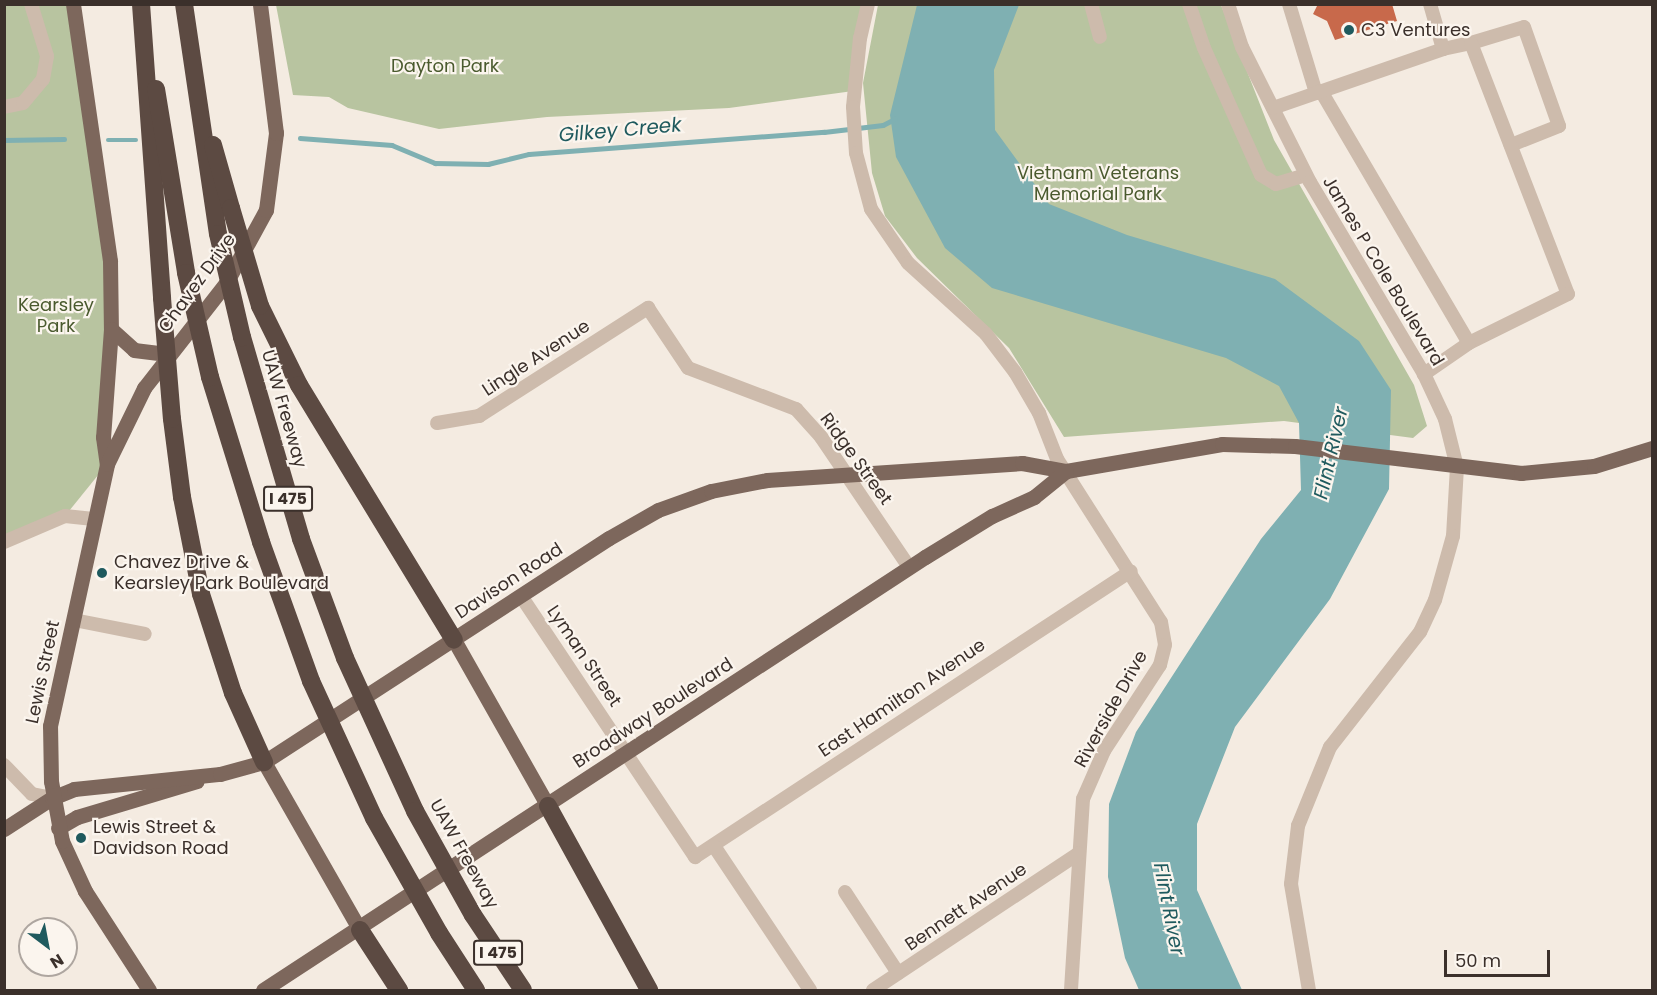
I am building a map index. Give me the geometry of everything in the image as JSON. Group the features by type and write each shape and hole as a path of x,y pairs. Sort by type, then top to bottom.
{"highway":[{"name":"I 475","path":"142,4 186,273 210,377 261,542 311,681 374,818 439,933 476,990"},
{"path":"142,4 162,298 172,419 182,496 201,594 233,693 264,762"},
{"name":"UAW Freeway","path":"184,4 218,234 242,337 301,539 345,658 415,811 473,915 523,990"},
{"path":"195,83 260,306 299,385 453,640"},
{"path":"548,806 649,990"},
{"path":"360,930 399,990"}],"main road":[{"name":"Chavez Drive","path":"73,4 107,227 111,329 103,437 107,464"},
{"name":"Chavez Drive","path":"96,519 107,464 140,396 169,354 226,283 266,210 276,133 260,4"},
{"path":"111,329 134,350 169,354"},
{"path":"1066,471 1222,444 1295,446 1456,468 1521,473 1571,471 1653,448"},
{"name":"Davison Road","path":"4,829 52,798 74,789 112,783 220,774 264,762 609,538 685,499 739,484 849,475 1022,463 1066,471"},
{"name":"Broadway Boulevard","path":"263,990 360,930 909,567 985,520 1034,497 1066,471"},
{"name":"Lewis Street","path":"96,519 50,726 52,798 58,828 85,891 149,990"},
{"path":"453,640 548,806"},
{"path":"264,762 360,930"},
{"path":"58,828 77,817 220,774"}],"street":[{"path":"4,108 23,103 43,79 47,56 31,4"},
{"name":"Riverside Drive","path":"868,4 860,38 853,107 856,153 871,209 908,263 986,334 1014,372 1066,471 1161,622 1165,645 1160,665 1104,751 1083,799 1071,990"},
{"path":"1091,4 1100,37"},
{"path":"1189,4 1204,48 1262,176 1276,184 1306,175"},
{"name":"James P Cole Boulevard","path":"1228,4 1242,47 1306,175 1424,374 1444,419 1456,468 1453,536 1435,600 1420,632 1330,747 1298,826 1291,884 1309,990"},
{"path":"1288,4 1319,92 1469,343"},
{"path":"1430,4 1443,49"},
{"path":"1273,108 1443,49 1472,43 1524,27 1559,126 1511,145"},
{"path":"1424,374 1469,343 1568,294 1472,43"},
{"name":"Lingle Avenue","path":"437,423 479,416 648,308"},
{"name":"Ridge Street","path":"648,308 688,368 796,409 849,475 909,567"},
{"path":"4,542 65,516 96,519"},
{"name":"East Hamilton Avenue","path":"695,857 1131,571"},
{"name":"Lyman Street","path":"521,596 695,857"},
{"path":"74,620 145,634"},
{"path":"4,765 32,794 52,798"},
{"path":"714,846 810,990"},
{"name":"Bennett Avenue","path":"873,990 1079,853"},
{"path":"845,892 898,973"}],"green space":[{"name":"Kearsley Park","path":"4,5 73,5 107,227 107,464 65,516 4,542"},
{"name":"Dayton Park","path":"276,5 868,5 853,91 729,108 547,117 439,129 348,108 329,97 293,95"},
{"name":"Vietnam Veterans Memorial Park","path":"878,5 1221,5 1274,140 1414,385 1427,426 1413,438 1284,421 1064,437 1009,348 917,258 885,216 872,173 863,83"}],"water":[{"name":"Flint River","path":"917,5 1019,5 994,70 995,130 1049,204 1127,235 1275,279 1359,341 1391,390 1389,489 1330,599 1235,727 1197,824 1197,890 1242,990 1139,990 1125,958 1108,877 1109,804 1136,732 1261,539 1301,490 1299,423 1279,386 1226,358 992,288 945,248 896,157 890,115"}],"building":[{"name":"C3 Ventures","path":"1318,4 1392,4 1397,21 1335,40 1327,21 1313,14"}],"waterway":[{"name":"Gilkey Creek","path":"300,138 392,145 435,163 488,164 529,154 824,132 883,125 895,119"},
{"name":"Gilkey Creek","path":"4,140 64,139"},
{"name":"Gilkey Creek","path":"108,140 136,140"}],"place":[{"name":"C3 Ventures","path":"1349,30"},
{"name":"Chavez Drive & Kearsley Park Boulevard","path":"102,573"},
{"name":"Lewis Street & Davidson Road","path":"81,838"}]}
